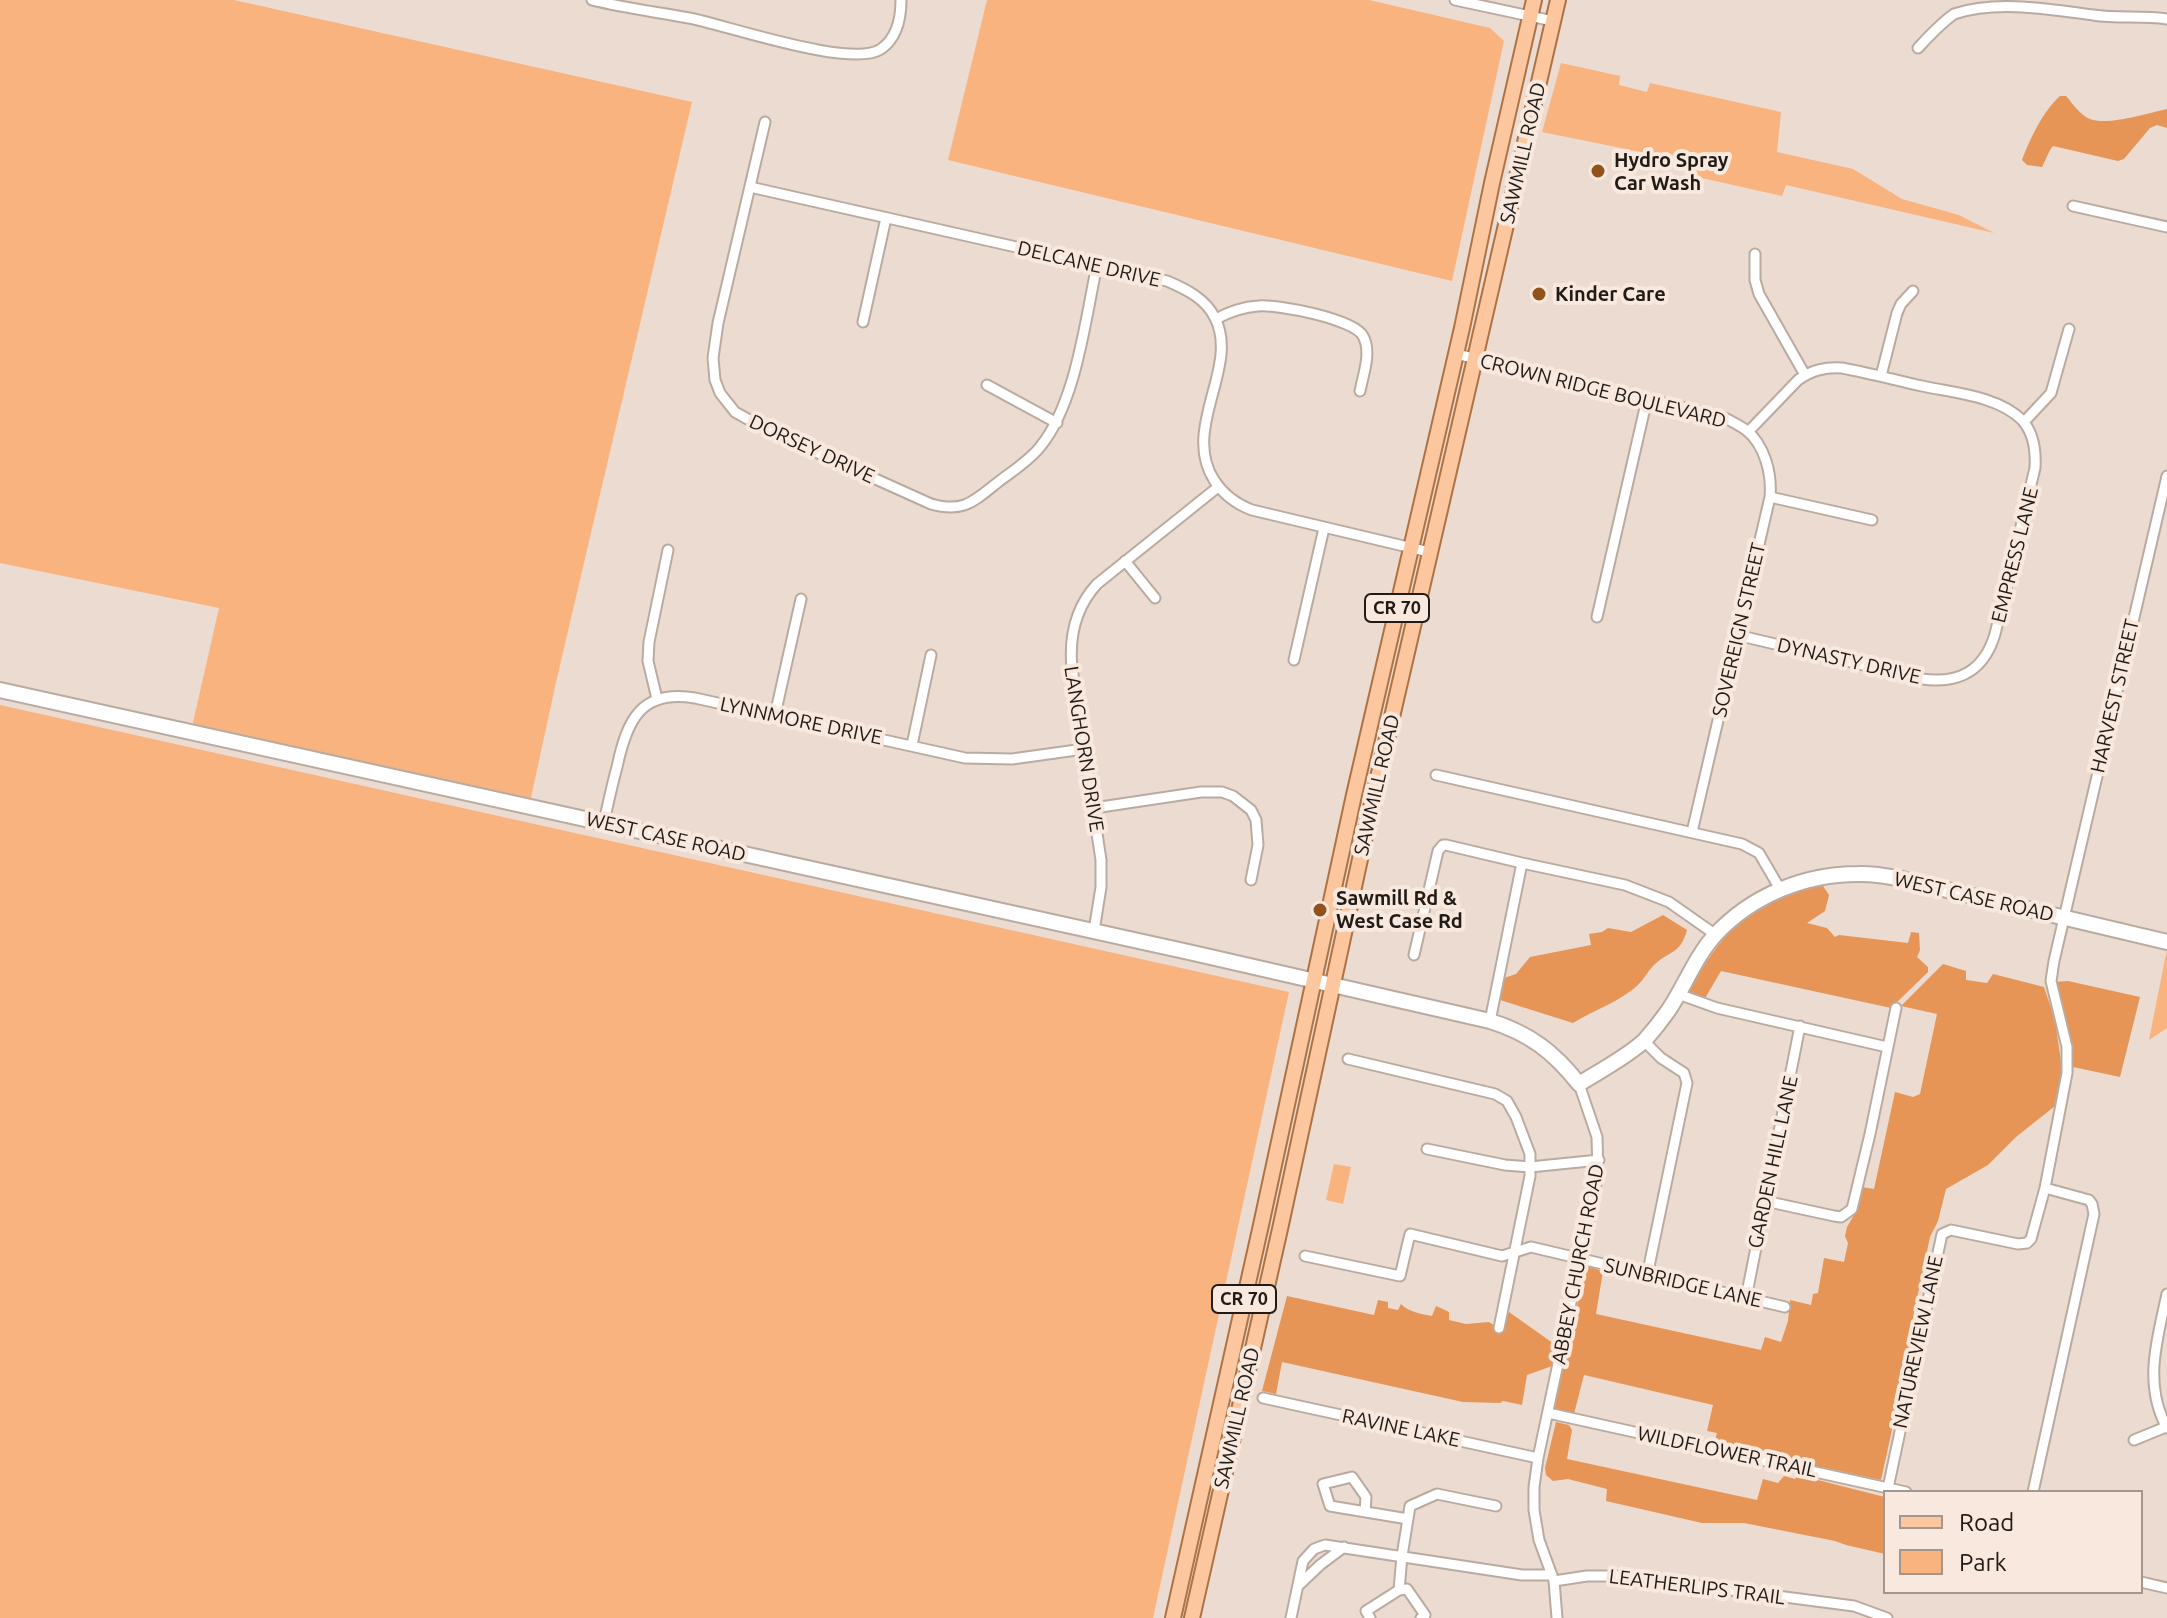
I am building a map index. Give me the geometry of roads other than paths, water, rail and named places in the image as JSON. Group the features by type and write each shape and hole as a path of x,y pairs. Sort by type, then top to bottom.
{"main road":[{"name":"SAWMILL ROAD","path":"1173,1618 1534,0"},
{"name":"SAWMILL ROAD","path":"1192,1618 1429,552 1558,0"},
{"name":"WEST CASE ROAD","path":"0,690 1333,985"},
{"name":"WEST CASE ROAD","path":"1579,1084 1644,1041 1669,1009 1699,956 1716,935 1745,910 1780,889 1819,878 1859,874 1938,888 2167,942"},
{"name":"ABBEY CHURCH ROAD","path":"1333,985 1490,1021 1532,1038 1579,1084"}],"street":[{"path":"592,0 860,56 881,50 895,34 901,18 901,0"},
{"path":"1455,0 1553,21"},
{"path":"1918,48 1956,13 1994,1 2019,2 2098,16 2167,19"},
{"name":"DORSEY DRIVE","path":"765,122 718,323 713,358 720,393 729,407 741,417 931,504 961,507 978,499 1038,450 1057,423 1069,394 1097,265"},
{"name":"DELCANE DRIVE","path":"750,187 1167,281 1195,295 1216,319"},
{"path":"2073,206 2167,227"},
{"path":"863,322 886,218"},
{"path":"1755,254 1755,280 1763,305 1805,375"},
{"path":"1881,376 1897,313 1913,291"},
{"path":"1360,391 1367,348 1362,334 1351,325 1269,306 1232,311 1216,319 1221,346 1205,422 1203,449 1211,475 1218,487 1233,501 1252,510 1429,552"},
{"path":"1748,432 1798,380 1829,368 1854,370 1993,403 2024,422 2051,393 2069,329"},
{"name":"CROWN RIDGE BOULEVARD","path":"1456,354 1723,417 1748,432"},
{"path":"987,385 1057,423"},
{"path":"1597,617 1647,399"},
{"name":"EMPRESS LANE","path":"1962,676 1979,664 1993,642 2016,550 2035,468 2032,438 2024,422"},
{"name":"SOVEREIGN STREET","path":"1692,832 1770,497 1765,457 1748,432"},
{"name":"HARVEST STREET","path":"2064,917 2167,476"},
{"name":"LANGHORN DRIVE","path":"1094,931 1102,874 1072,668 1072,633 1090,592 1218,487"},
{"path":"1770,497 1872,520"},
{"path":"1294,660 1324,528"},
{"path":"604,822 627,729 644,706 657,699 648,661 649,642 668,550"},
{"path":"1125,561 1155,598"},
{"path":"775,715 801,599"},
{"name":"DYNASTY DRIVE","path":"1737,635 1922,679 1942,681 1962,676"},
{"path":"912,745 931,655"},
{"name":"LYNNMORE DRIVE","path":"657,699 686,696 965,758 1012,759 1084,749"},
{"path":"1436,775 1742,844 1752,848 1765,861 1780,889"},
{"path":"1094,808 1201,792 1222,792 1233,796 1251,810 1256,820 1258,845 1251,880"},
{"path":"1414,955 1438,851 1443,845 1625,885 1669,902 1716,935"},
{"path":"1490,1021 1522,863"},
{"name":"NATUREVIEW LANE","path":"1888,1488 1942,1234 1951,1230 2018,1244 2031,1239 2045,1188 2067,1073 2067,1047 2051,981 2064,917"},
{"path":"1678,994 1717,1008 1887,1047"},
{"path":"1765,1201 1841,1217 1852,1209 1896,1008"},
{"name":"GARDEN HILL LANE","path":"1746,1298 1800,1026"},
{"path":"1644,1041 1661,1058 1684,1073 1687,1083 1647,1276"},
{"path":"1348,1059 1502,1096 1507,1101 1530,1154 1530,1176 1499,1328"},
{"name":"ABBEY CHURCH ROAD","path":"1557,1618 1553,1578 1539,1540 1534,1487 1596,1192 1599,1160 1595,1129 1579,1084"},
{"path":"1427,1149 1530,1167 1599,1160"},
{"path":"2033,1490 2094,1214 2089,1200 2045,1188"},
{"name":"SUNBRIDGE LANE","path":"1305,1256 1400,1276 1410,1234 1502,1256 1531,1247 1785,1307"},
{"path":"2134,1440 2167,1427 2157,1405 2153,1366 2167,1294"},
{"name":"RAVINE LAKE","path":"1263,1398 1538,1458"},
{"name":"WILDFLOWER TRAIL","path":"1548,1413 1897,1490"},
{"path":"1365,1512 1366,1497 1352,1477 1323,1484 1330,1506 1365,1512 1408,1519"},
{"path":"1399,1590 1410,1506 1437,1494 1496,1506"},
{"path":"1291,1618 1303,1561 1308,1554 1325,1545 1344,1547"},
{"path":"1298,1586 1344,1547"},
{"name":"LEATHERLIPS TRAIL","path":"1344,1547 1522,1575 1553,1578 1623,1576 1854,1606 1887,1618"},
{"path":"2143,1582 2167,1588"},
{"path":"1370,1618 1366,1611 1399,1590 1407,1589 1425,1615 1421,1618"}],"place":[{"name":"Hydro Spray Car Wash","path":"1598,171"},
{"name":"Kinder Care","path":"1539,294"},
{"name":"Sawmill Rd & West Case Rd","path":"1320,910"}]}
